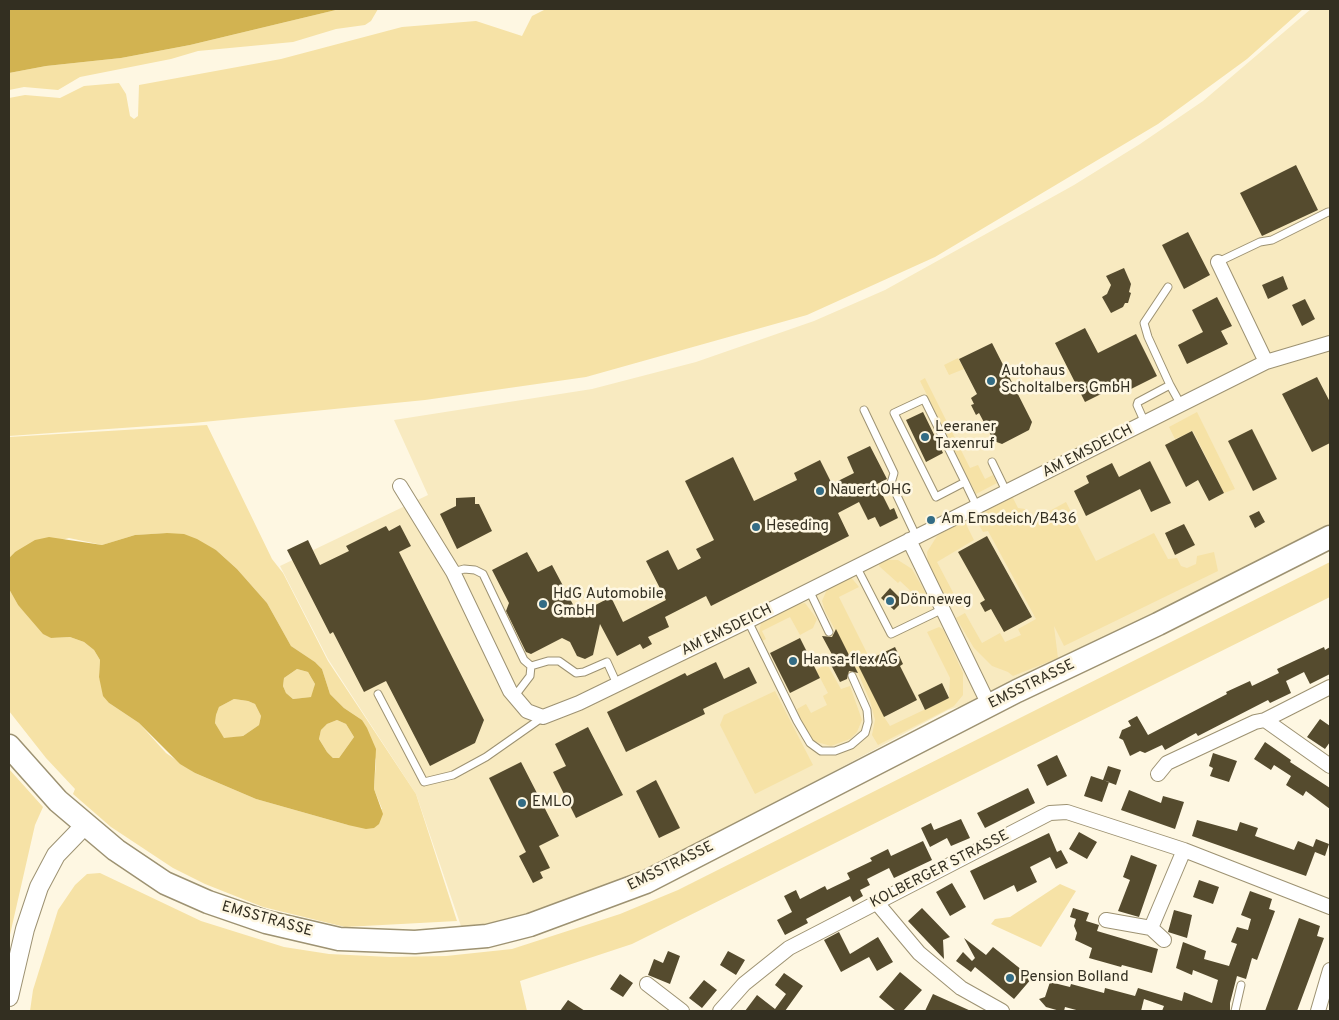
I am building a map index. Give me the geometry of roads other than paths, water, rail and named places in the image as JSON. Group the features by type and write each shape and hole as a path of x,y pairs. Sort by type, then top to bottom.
{"main road":[{"name":"EMSSTRASSE","path":"9,746 50,793 116,850 165,882 216,905 266,922 339,939 370,942 415,942 488,936 530,925 646,882 989,706 1158,624 1330,537"}],"street":[{"path":"1218,262 1266,362"},
{"name":"AM EMSDEICH","path":"543,717 618,684 748,621 1266,362 1330,344"},
{"path":"400,486 453,572 514,698 527,711 543,717"},
{"path":"912,538 989,706"},
{"path":"1158,774 1167,763 1255,722 1265,720 1330,687"},
{"path":"1265,720 1330,766"},
{"name":"KOLBERGER STRASSE","path":"720,1011 744,984 790,948 1050,813 1067,812 1184,850 1330,907"},
{"path":"9,997 24,929 39,887 56,855 85,825"},
{"path":"1151,928 1184,850"},
{"path":"877,903 919,953 961,988 1002,1011"},
{"path":"1106,920 1151,928 1164,940"},
{"path":"1318,1011 1330,970"},
{"path":"647,984 682,1011"}],"lane":[{"path":"1218,262 1260,242 1272,240 1328,212"},
{"path":"1168,287 1144,323 1148,337 1181,405"},
{"path":"1145,424 1136,405 1138,402 1170,385"},
{"path":"965,482 936,497 894,413 924,399 965,482 977,507"},
{"path":"864,410 894,473 891,483 912,538"},
{"path":"992,462 1007,493"},
{"path":"856,566 891,634 943,609"},
{"path":"453,572 464,569 475,570 482,574 524,660 531,666"},
{"path":"808,590 829,632"},
{"path":"748,621 797,721 810,743 821,751 835,751 851,745 864,733 868,722 867,710 852,676"},
{"path":"531,666 548,660 559,661 576,673 584,672 607,662 618,684"},
{"path":"514,698 530,676 531,666"},
{"name":"AM EMSDEICH","path":"378,694 424,782 452,774 486,758 543,717"},
{"path":"1235,1011 1241,984"}],"place":[{"name":"Autohaus Scholtalbers GmbH","path":"991,381"},
{"name":"Leeraner Taxenruf","path":"925,437"},
{"name":"Nauert OHG","path":"820,491"},
{"name":"Am Emsdeich/B436","path":"931,520"},
{"name":"Heseding","path":"756,527"},
{"name":"Dönneweg","path":"890,601"},
{"name":"HdG Automobile GmbH","path":"543,604"},
{"name":"Hansa-flex AG","path":"793,661"},
{"name":"EMLO","path":"522,803"},
{"name":"Pension Bolland","path":"1010,978"}]}
